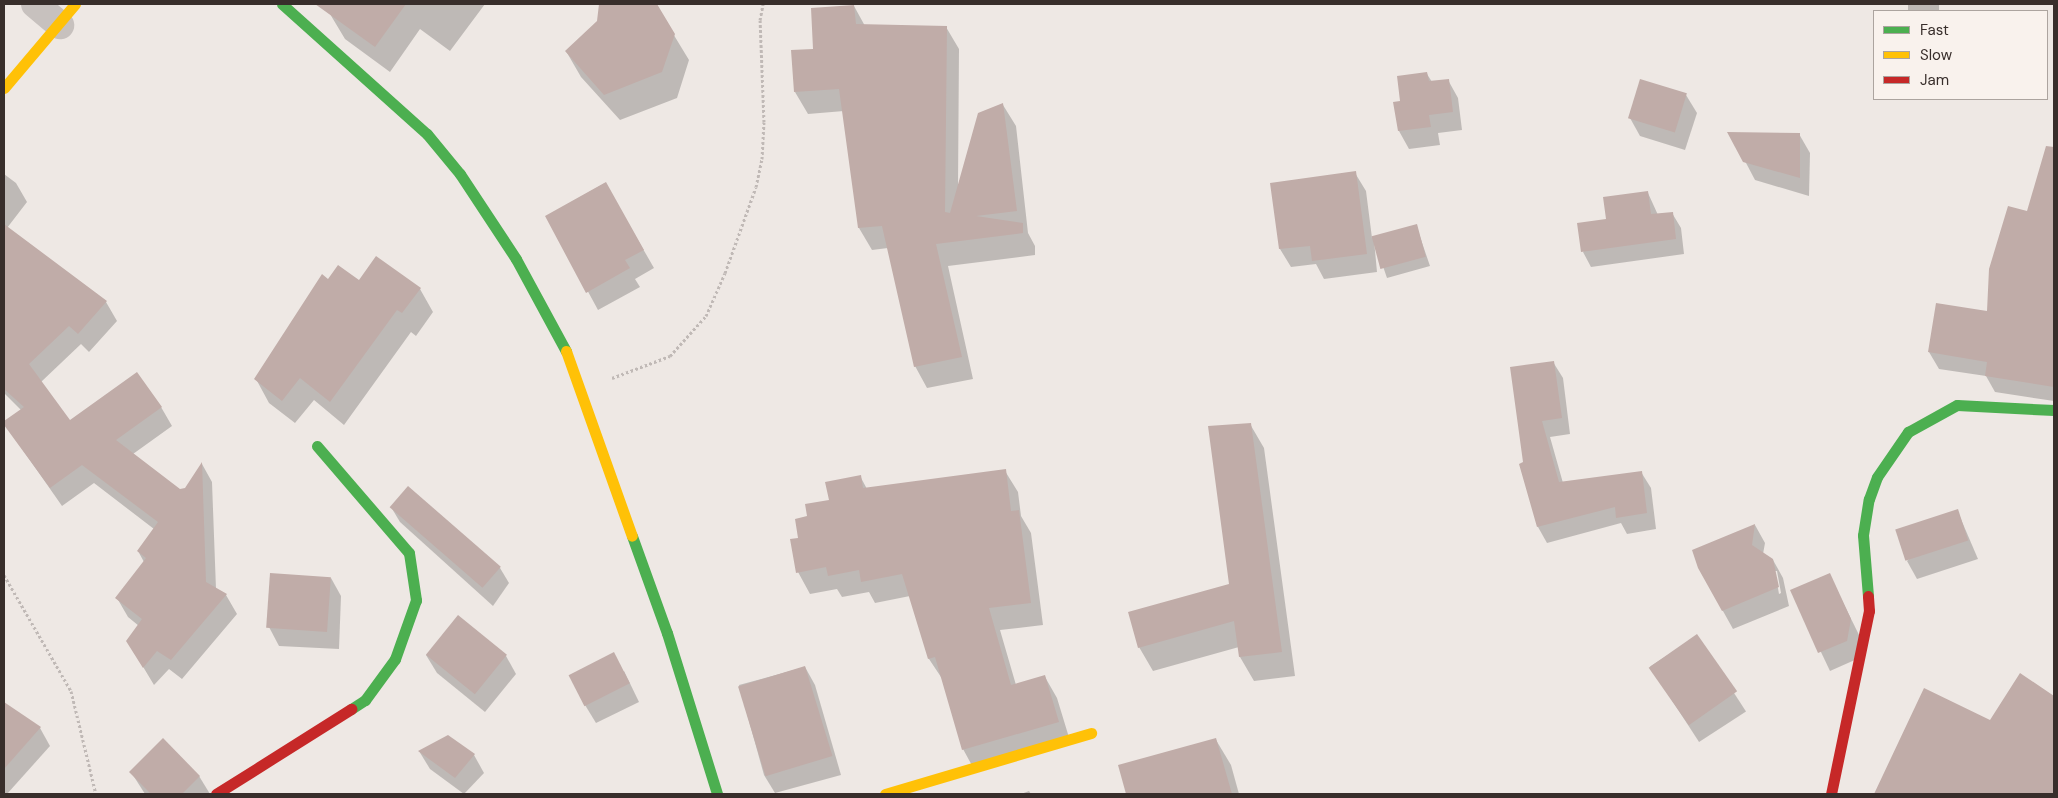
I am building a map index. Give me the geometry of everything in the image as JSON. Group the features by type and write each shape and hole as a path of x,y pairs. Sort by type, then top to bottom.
{"street":[{"path":"4,88 67,14 35,4"},
{"path":"282,4 427,134 460,174 516,258 564,345 582,390 598,449 689,697 717,794"},
{"path":"1831,794 1869,612 1863,535 1868,499 1877,477 1908,432 1957,405 2054,410"},
{"path":"216,794 365,700 395,659 410,623 416,600 409,553 317,446"},
{"path":"885,794 1091,733"}],"path":[{"path":"582,390 670,356 710,308 725,273 762,159 764,122 760,20 763,4"},
{"path":"4,575 71,691 96,794"}],"building":[{"path":"315,4 406,4 375,47"},
{"path":"599,4 657,4 675,34 662,72 604,95 565,51 597,21"},
{"path":"854,5 856,24 947,26 945,212 950,213 978,113 1003,103 1017,211 976,216 1023,223 1023,233 936,244 962,357 914,367 882,226 858,228 839,89 794,92 791,50 813,49 811,8"},
{"path":"1427,72 1429,81 1449,79 1453,112 1429,115 1431,127 1398,131 1393,102 1400,101 1397,76"},
{"path":"1640,79 1687,93 1675,133 1628,118"},
{"path":"1727,132 1800,133 1800,178 1743,162"},
{"path":"2046,146 2054,147 2054,387 1985,376 1987,362 1928,352 1936,303 1987,311 1989,269 2008,206 2027,211"},
{"path":"1356,171 1367,254 1312,261 1310,246 1279,249 1270,183"},
{"path":"606,182 644,250 625,260 630,268 586,293 545,216"},
{"path":"1648,191 1651,214 1673,212 1676,239 1581,252 1577,223 1606,219 1603,197"},
{"path":"4,224 107,301 78,334 69,326 29,364 70,420 137,372 162,407 116,440 180,489 185,488 202,462 206,582 227,594 171,660 157,651 143,668 126,641 142,619 115,598 146,558 137,551 158,522 82,465 50,488 4,425 4,421 24,407 4,389"},
{"path":"1417,224 1426,257 1380,269 1372,236"},
{"path":"376,256 421,288 402,313 397,310 330,402 300,378 282,401 254,379 322,274 328,279 338,265 359,280"},
{"path":"1554,361 1562,418 1542,421 1559,482 1642,471 1647,513 1616,518 1615,507 1537,527 1519,464 1523,462 1510,367"},
{"path":"1251,423 1282,652 1239,657 1234,621 1138,648 1128,612 1229,584 1208,426"},
{"path":"1006,469 1011,511 1019,510 1031,603 989,608 1011,685 1045,675 1059,722 962,750 935,657 928,659 902,574 861,582 859,570 828,576 826,567 796,573 790,539 798,538 795,519 807,516 805,504 829,500 825,482 861,475 863,488"},
{"path":"408,486 501,567 482,588 390,507"},
{"path":"1958,509 1968,540 1905,561 1895,529"},
{"path":"1755,524 1752,545 1773,559 1779,587 1722,611 1698,568 1692,550"},
{"path":"270,573 331,577 327,632 266,628"},
{"path":"1830,573 1851,619 1847,641 1818,653 1790,590"},
{"path":"458,615 507,655 475,694 426,655"},
{"path":"1697,634 1737,691 1689,725 1649,668"},
{"path":"614,652 630,683 584,706 569,675"},
{"path":"805,666 832,756 766,776 738,686"},
{"path":"2020,673 2054,696 2054,794 1874,794 1924,688 1990,720"},
{"path":"4,702 41,727 4,769"},
{"path":"448,735 475,754 455,778 418,751"},
{"path":"163,738 200,776 182,794 151,794 129,772"},
{"path":"1216,738 1232,794 1126,794 1118,765"}],"traffic: fast":[{"path":"282,4 427,134 460,174 516,259 566,351"},
{"path":"1868,596 1863,535 1869,499 1877,477 1908,432 1957,405 2054,410"},
{"path":"317,446 409,553 416,600 395,659 365,700 351,709"},
{"path":"632,536 667,633 717,794"}],"traffic: slow":[{"path":"4,88 75,4"},
{"path":"566,351 632,536"},
{"path":"885,794 1091,733"}],"traffic: jam":[{"path":"1831,794 1869,611 1868,596"},
{"path":"216,794 351,709"}]}
